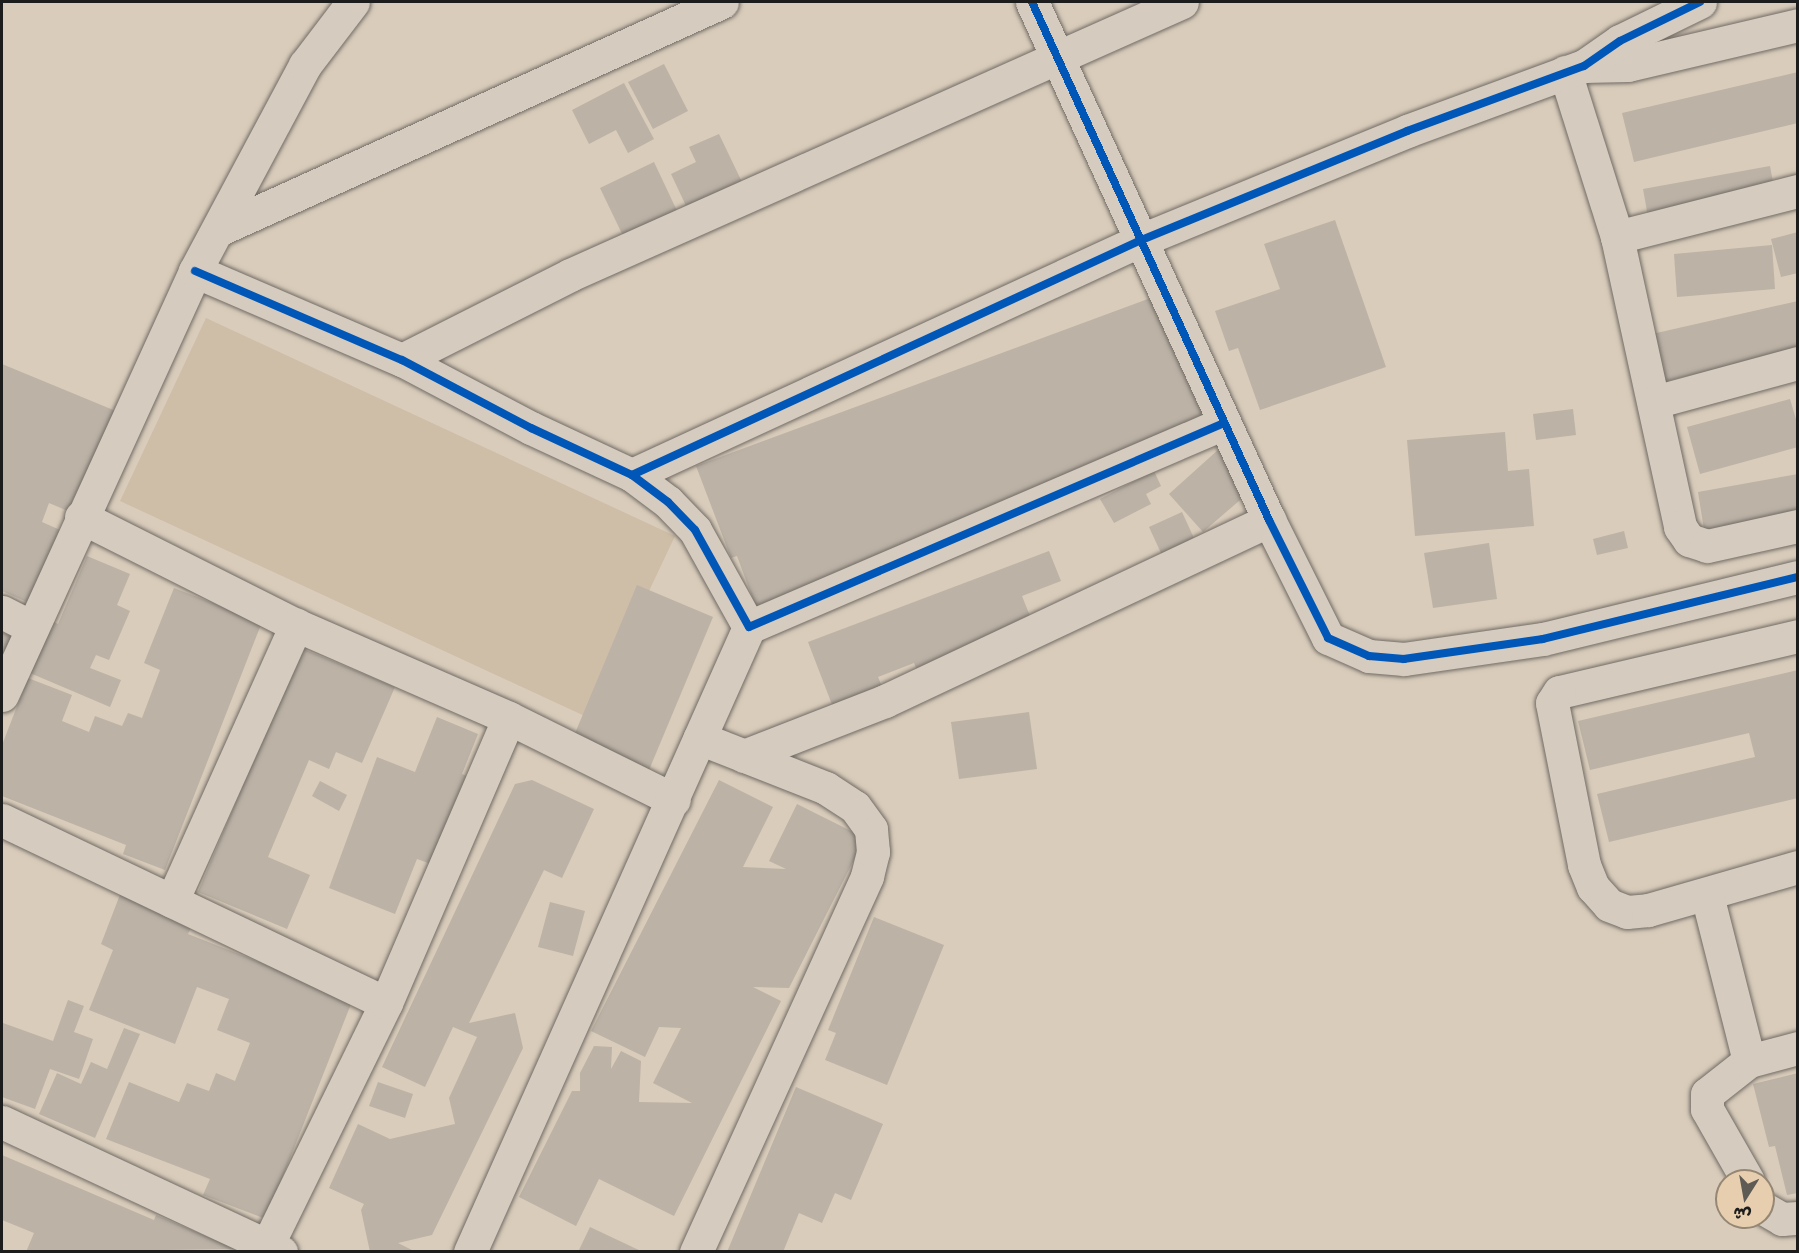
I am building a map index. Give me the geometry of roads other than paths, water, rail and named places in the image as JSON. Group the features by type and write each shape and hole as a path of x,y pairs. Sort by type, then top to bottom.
{"street":[{"path":"2,695 81,517 195,271 305,65 352,2"},
{"path":"218,230 722,2"},
{"path":"1032,2 1054,56 1139,241 1317,622 1328,638 1370,656 1404,658 1543,639 1797,577"},
{"path":"402,360 570,275 1054,56 1182,2"},
{"path":"632,475 1139,241 1407,131 1574,69 1620,41 1700,2"},
{"path":"1574,69 1628,65 1797,25"},
{"path":"1574,69 1617,237 1680,527 1689,540 1707,546 1797,526"},
{"path":"1617,237 1797,191"},
{"path":"195,271 402,360 531,428 632,475 668,502 695,530 749,627"},
{"path":"1654,402 1797,363"},
{"path":"470,1251 674,800 749,627 1224,423"},
{"path":"81,517 296,625 509,718 674,800"},
{"path":"744,756 885,701 1269,520"},
{"path":"2,612 32,627"},
{"path":"172,901 296,625"},
{"path":"1797,636 1559,692 1553,698 1584,865 1593,887 1609,905 1628,912 1707,895 1797,867"},
{"path":"2,1122 271,1249 386,1003 509,718"},
{"path":"696,1251 867,876 873,852 871,829 855,807 826,788 699,738"},
{"path":"2,820 386,1003"},
{"path":"1707,895 1749,1061"},
{"path":"1742,1169 1706,1102 1712,1088 1749,1061 1797,1048"},
{"path":"1775,1216 1782,1220 1797,1218"}]}
